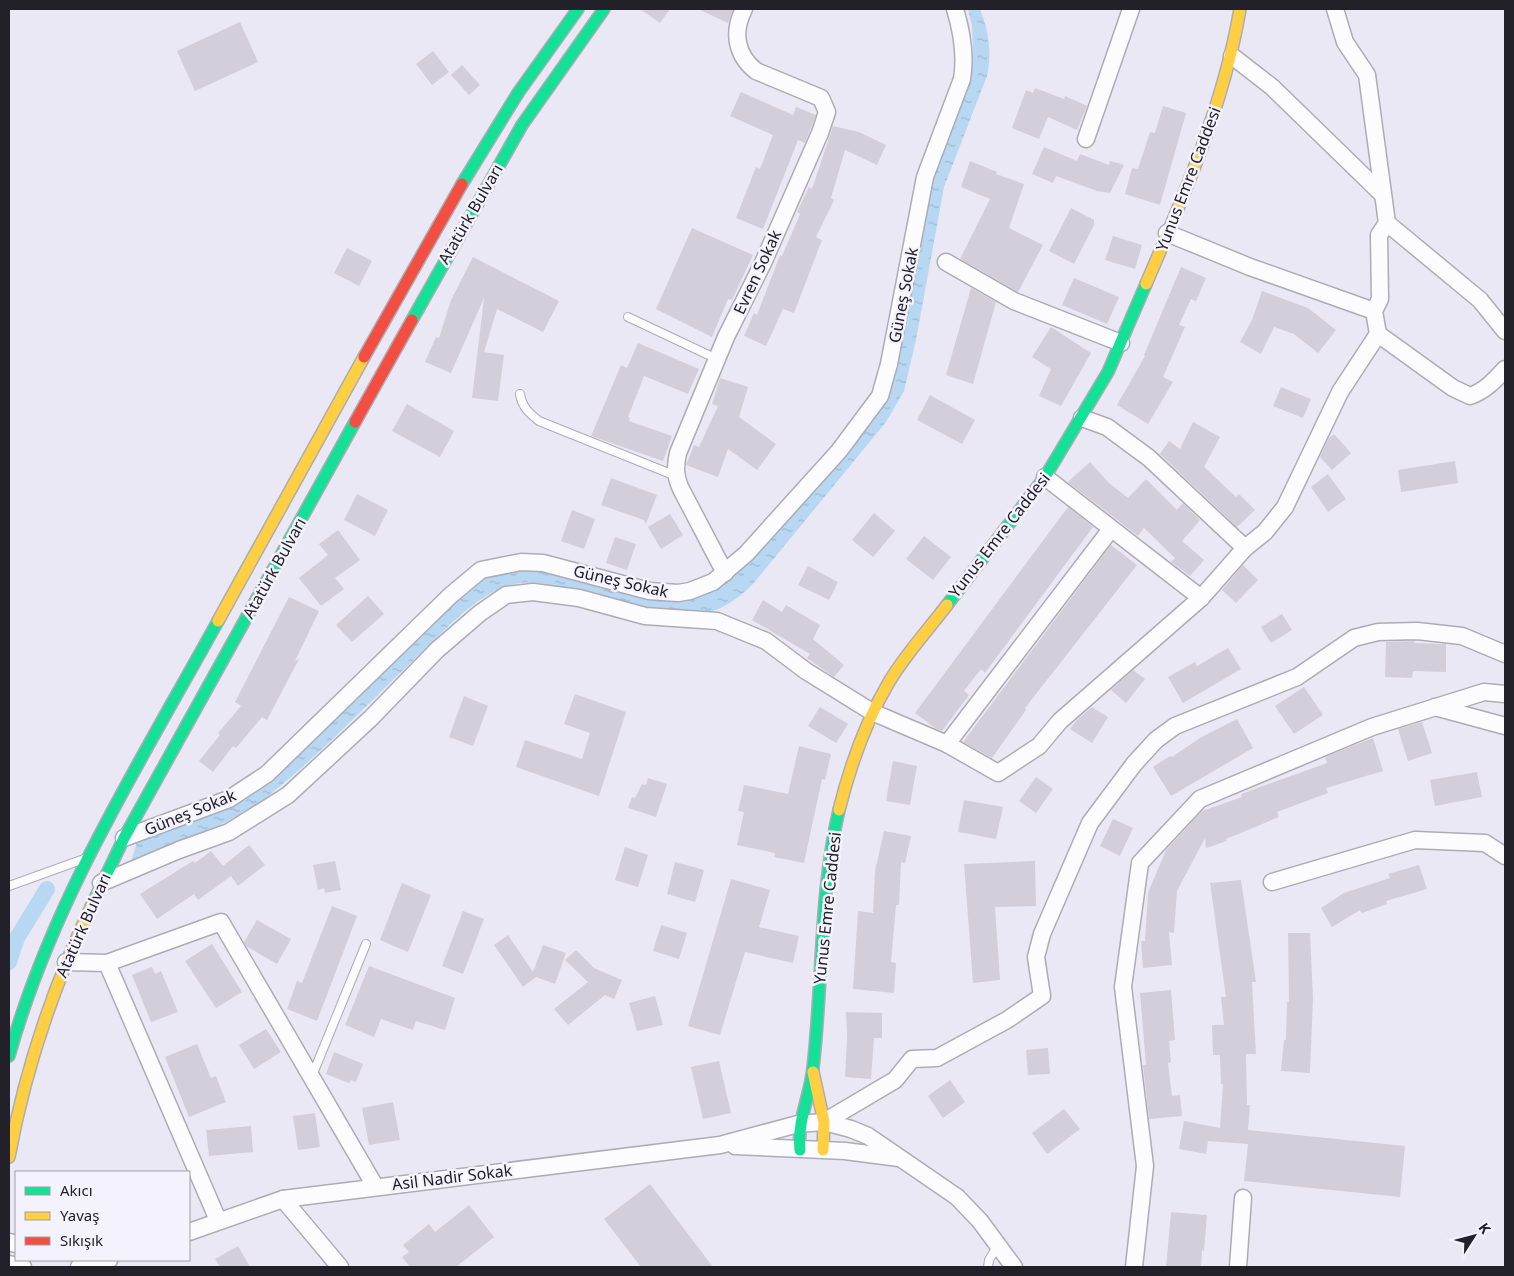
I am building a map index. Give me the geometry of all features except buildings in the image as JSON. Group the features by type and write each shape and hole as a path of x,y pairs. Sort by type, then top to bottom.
{"main road":[{"name":"Atatürk Bulvarı","path":"9,1056 44,950 89,858 340,400 477,158 518,93 578,9"},
{"name":"Atatürk Bulvarı","path":"9,1157 30,1063 41,1026 66,962 124,838 505,153 522,125 604,9"},
{"name":"Yunus Emre Caddesi","path":"800,1150 798,1124 813,1071 828,881 836,825 856,751 872,712 890,680 1045,477 1082,418 1121,343 1167,233 1216,106 1232,56 1240,9"},
{"name":"Yunus Emre Caddesi","path":"813,1071 824,1122 823,1150"}],"street":[{"name":"Evren Sokak","path":"676,476 678,453 717,359 820,133 827,112 821,98 756,71 749,65 738,46 737,31 744,9"},
{"name":"Güneş Sokak","path":"124,838 229,799 267,774 463,584 481,570 520,562 543,563 649,591 678,593 702,587 725,573 746,554 839,451 880,396 889,364 925,177 962,79 964,64 963,48 955,9"},
{"path":"1086,139 1131,9"},
{"path":"1335,9 1345,42 1367,75 1387,223 1480,300 1505,331"},
{"path":"1232,56 1272,88 1382,194"},
{"path":"102,883 179,850 229,832 288,795 371,718 437,650 480,613 506,595 533,592 579,598 645,616 717,621 766,641 806,671 872,712 947,744 998,773 1039,746 1060,721 1202,598 1245,548 1265,532 1284,507 1340,392 1378,334 1374,311 1380,299 1379,235 1387,223"},
{"path":"1167,233 1250,267 1374,311"},
{"path":"946,262 1014,301 1121,343"},
{"path":"1378,334 1453,388 1470,396 1479,393 1489,386 1505,369"},
{"path":"1082,418 1107,427 1149,458 1245,548"},
{"path":"676,476 725,573"},
{"path":"1045,477 1202,598"},
{"path":"947,744 1111,529"},
{"path":"824,1122 895,1080 912,1059 936,1058 1007,1020 1042,996 1036,957 1042,934 1090,823 1134,764 1156,740 1175,726 1297,677 1354,638 1378,632 1417,631 1462,636 1505,654"},
{"path":"1134,1267 1145,1166 1123,987 1140,863 1200,799 1372,727 1484,692 1505,694"},
{"path":"1435,707 1505,726"},
{"path":"1272,882 1415,840 1485,843 1505,856"},
{"path":"66,962 107,963 221,922 375,1186"},
{"path":"107,963 218,1220"},
{"name":"Asil Nadir Sokak","path":"190,1232 218,1220 282,1199 375,1186 720,1145 798,1124 824,1122 868,1136 957,1197 1014,1267"},
{"name":"Asil Nadir Sokak","path":"720,1145 823,1150 904,1159"},
{"path":"1238,1267 1243,1198"},
{"path":"282,1199 340,1267"},
{"path":"84,1261 100,1264"},
{"path":"9,1264 23,1267"},
{"path":"79,1267 100,1264"}],"lane":[{"path":"628,317 717,359"},
{"path":"520,394 521,403 528,413 539,421 676,476"},
{"path":"9,886 89,858"},
{"path":"312,1078 366,944"},
{"path":"988,1267 989,1260 998,1245"}],"water":[{"path":"968,9 980,9 983,17 989,42 989,67 944,187 916,340 904,391 886,422 753,584 740,596 724,606 713,611 696,614 679,614 641,609 554,585 538,583 515,584 495,591 471,606 330,742 257,804 187,840 131,862 137,842 230,804 458,595 488,575 537,567 635,593 721,585 755,556 882,406 931,176 973,53 972,26"}],"waterway":[{"path":"9,962 17,938 47,889"}],"traffic: fast":[{"path":"462,184 518,93 578,9"},
{"path":"412,320 522,125 604,9"},
{"path":"947,605 1045,477 1108,372 1146,284"},
{"path":"91,907 124,838 355,422"},
{"path":"9,1056 27,999 49,942 74,887 129,779 218,621"},
{"path":"800,1150 800,1129 813,1068 828,874 839,810"}],"traffic: slow":[{"path":"1146,284 1188,183 1213,115 1224,80 1240,9"},
{"path":"218,621 364,357"},
{"path":"839,810 859,744 873,712 902,662 947,605"},
{"path":"9,1157 23,1092 42,1029 64,968 91,907"},
{"path":"813,1072 824,1122 823,1150"}],"traffic: jam":[{"path":"364,357 462,184"},
{"path":"355,422 412,320"}]}
